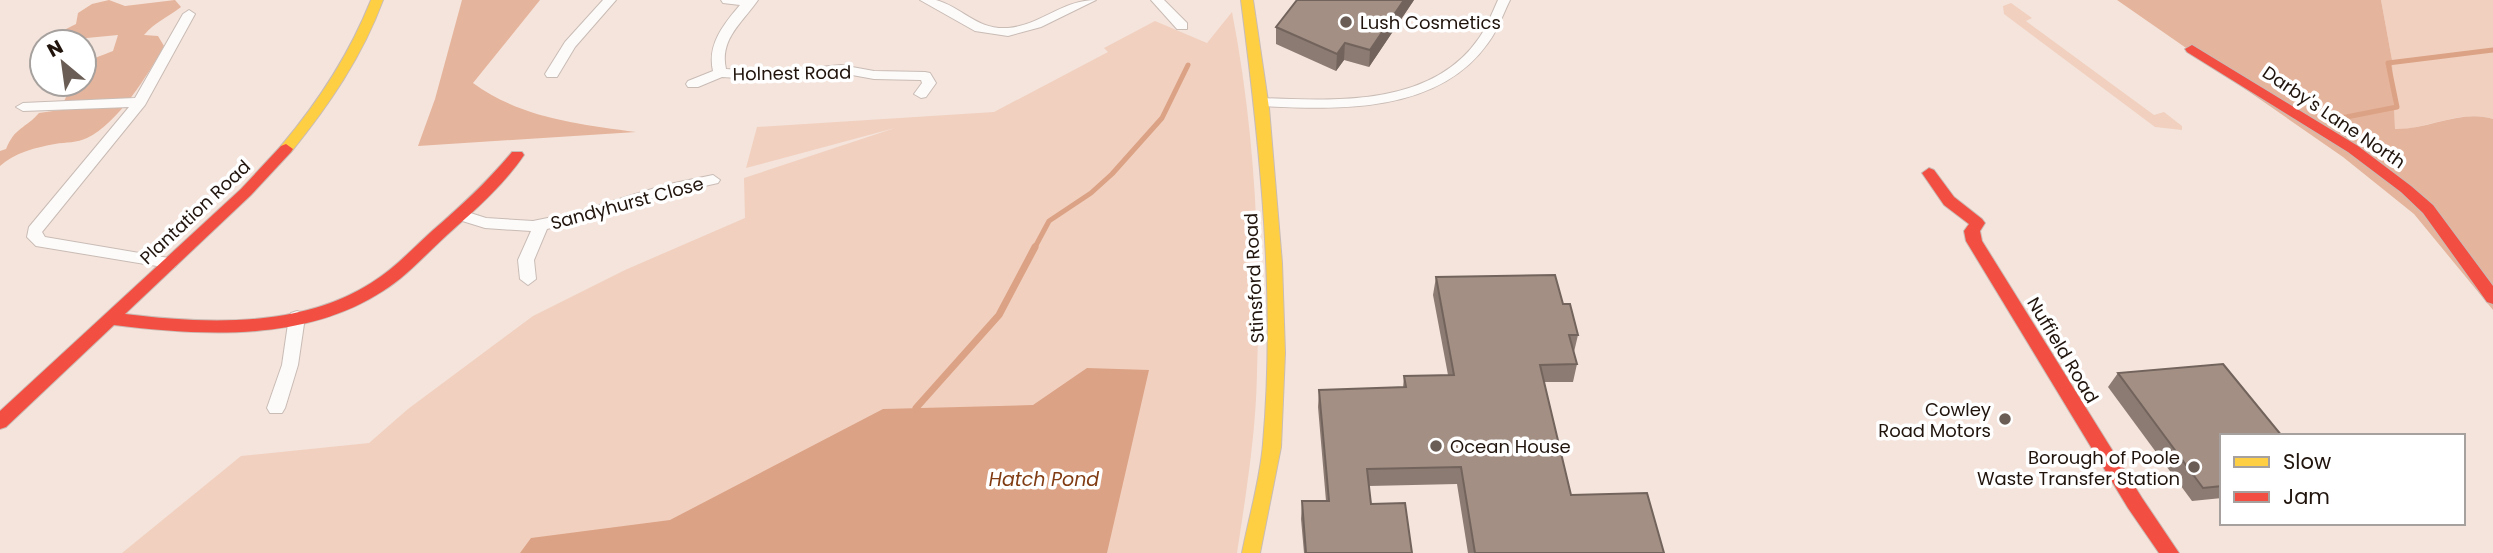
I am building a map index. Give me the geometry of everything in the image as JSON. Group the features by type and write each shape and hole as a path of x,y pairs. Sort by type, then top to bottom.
{"street":[{"name":"Plantation Road","path":"0,422 109,317 246,192 314,118 359,47 377,0"},
{"path":"552,74 570,46 610,0"},
{"path":"727,0 751,1"},
{"path":"926,0 979,28 1008,32 1023,30 1090,0"},
{"path":"1157,0 1182,26"},
{"name":"Stinsford Road","path":"1247,0 1261,102 1275,269 1276,400 1264,497 1251,553"},
{"path":"1261,102 1311,105 1356,102 1393,96 1425,86 1449,74 1472,54 1482,42 1504,0"},
{"name":"Holnest Road","path":"720,73 717,58 722,41 732,20 751,1"},
{"path":"169,263 52,245 35,237 34,231 140,102 189,14"},
{"name":"Darby's Lane North","path":"2192,49 2353,149 2406,189 2435,217 2493,298"},
{"name":"Holnest Road","path":"693,84 720,73 769,76 841,69 874,75 925,76 929,83 921,94"},
{"path":"23,107 140,102"},
{"path":"109,317 150,325 197,328 297,317 331,309 362,296 395,273 461,215 504,173 517,155"},
{"name":"Nuffield Road","path":"1929,173 1949,201 1976,223 1972,231 1974,241 2134,503 2169,553"},
{"name":"Sandyhurst Close","path":"461,215 477,222 499,226 540,227 653,192 713,180"},
{"name":"Sandyhurst Close","path":"528,279 526,260 540,227"},
{"path":"276,408 290,365 297,317"}],"shaded area":[{"path":"109,0 125,6 175,0 181,7 144,35 158,36 164,46 131,98 109,122 87,138 26,151 0,166 0,151 6,149 17,132 39,113 60,110 66,98 98,98 98,57 113,51 118,35 98,37 98,28 68,28 76,24 78,13 92,4"},
{"path":"462,0 540,0 473,83 491,95 530,112 636,132 418,146 435,99"},
{"path":"2117,0 2381,0 2392,60 2395,129 2469,116 2493,119 2493,310 2414,214 2343,157"},
{"path":"2381,0 2493,0 2493,119 2469,116 2395,130 2392,60"},
{"path":"2011,3 2032,18 2026,21 2154,115 2164,112 2182,126 2182,130 2155,127 2004,14 2003,6"},
{"path":"1232,12 1251,146 1258,283 1255,418 1237,553 122,553 241,456 369,443 408,409 533,316 625,270 745,218 744,178 895,128 746,168 757,127 994,112 1108,52 1104,48 1155,21 1207,43"}],"water":[{"name":"Hatch Pond","path":"1087,368 1149,370 1107,553 520,553 531,538 670,520 883,409 1033,405"}],"building":[{"name":"Lush Cosmetics","path":"1297,0 1404,0 1370,50 1345,43 1337,54 1276,27"},
{"name":"Ocean House","path":"1555,275 1563,304 1570,304 1578,335 1569,335 1577,364 1540,365 1571,495 1647,493 1664,553 1475,553 1461,467 1367,469 1371,504 1405,503 1412,553 1306,553 1302,501 1329,501 1319,390 1406,387 1404,376 1454,375 1436,277"},
{"name":"Borough of Poole Waste Transfer Station","path":"2223,364 2280,434 2220,434 2220,486 2203,488 2118,373"}],"waterway":[{"path":"2331,120 2397,107 2388,63 2493,50"},
{"path":"1034,249 1049,221 1091,193 1112,174 1162,118 1188,65"},
{"path":"916,408 999,315 1035,247"}],"traffic: slow":[{"path":"286,149 339,79 360,41 377,0"},
{"path":"1247,0 1262,108 1274,263 1277,353 1272,447 1251,553"}],"traffic: jam":[{"path":"2192,49 2353,149 2406,189 2428,209 2493,298"},
{"path":"0,422 246,192 286,149"},
{"path":"109,318 174,325 242,326 308,316 340,306 369,292 397,272 480,196 517,155"},
{"path":"1929,173 1949,201 1977,223 1972,231 1974,241 2135,503 2170,553"}],"place":[{"name":"Lush Cosmetics","path":"1346,22"},
{"name":"Cowley Road Motors","path":"2005,419"},
{"name":"Ocean House","path":"1436,446"},
{"name":"Borough of Poole Waste Transfer Station","path":"2194,467"}]}
